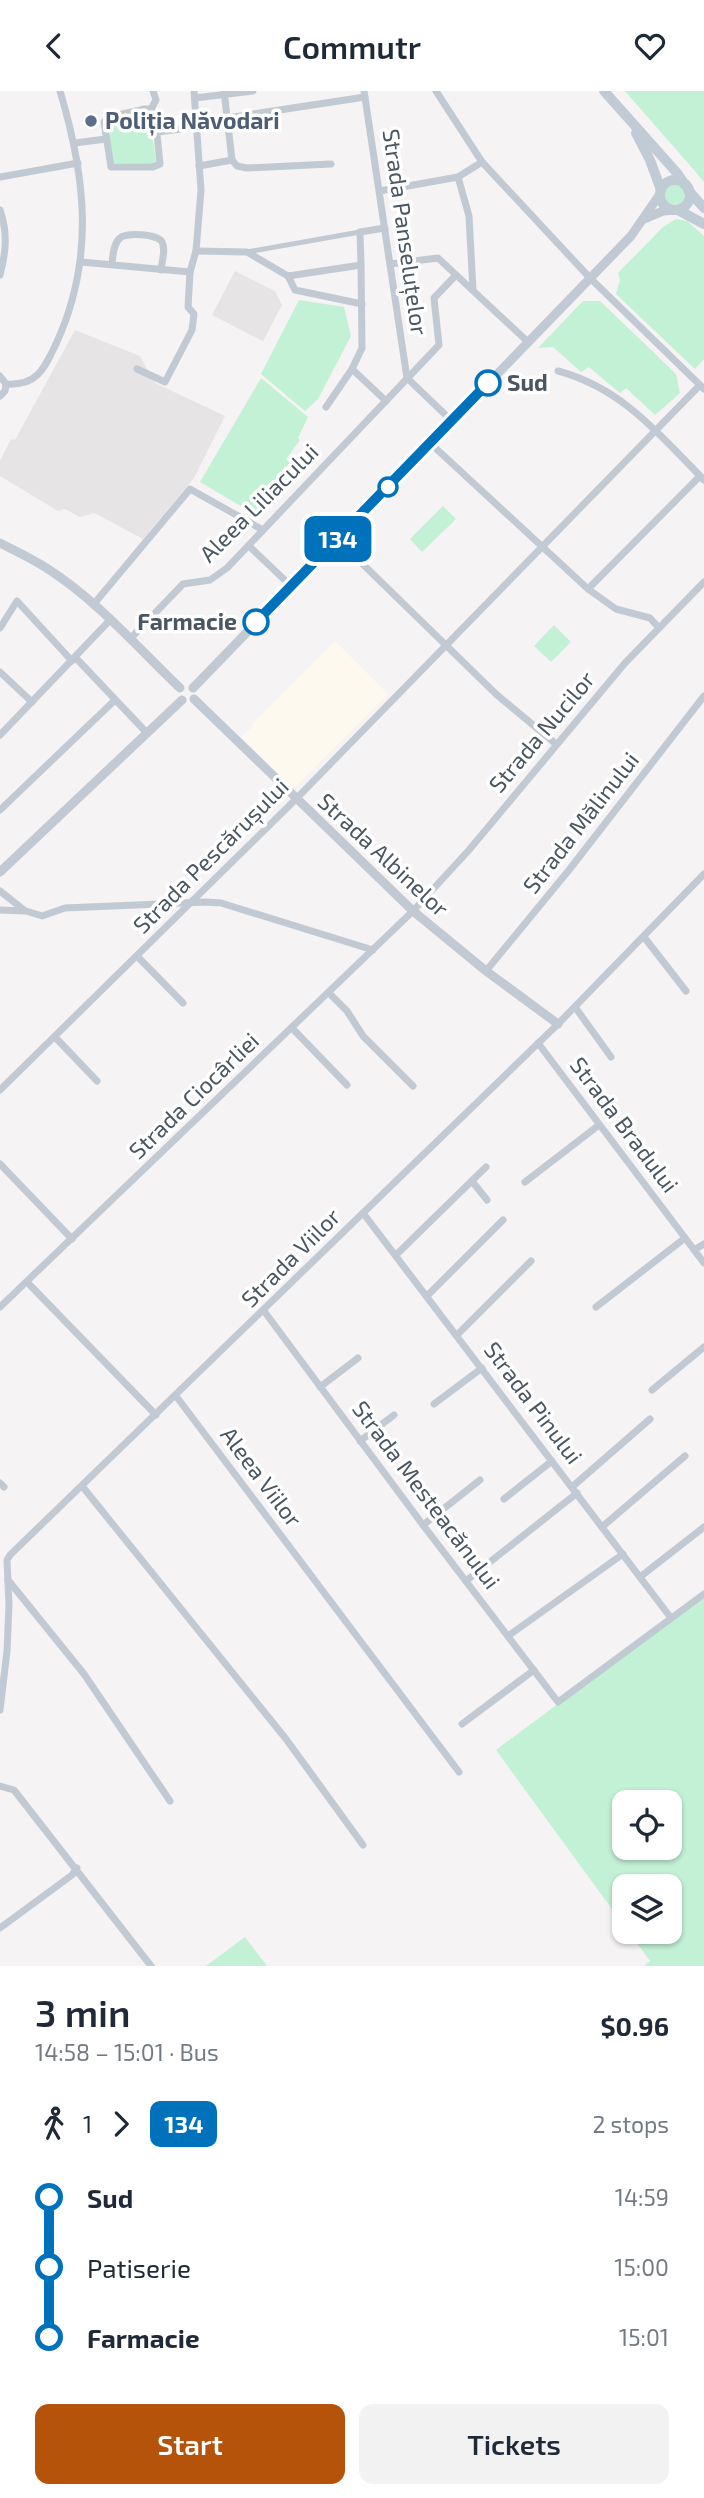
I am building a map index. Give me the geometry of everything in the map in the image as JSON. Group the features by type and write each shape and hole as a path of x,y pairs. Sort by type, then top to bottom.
{"main road":[{"path":"604,91 651,142 704,208"},
{"path":"632,124 645,149 663,205 704,224"},
{"path":"660,192 672,181 687,188"},
{"path":"676,210 686,204 687,188"}],"street":[{"path":"6,384 20,385 31,382 47,362 72,306 81,262 84,220 78,163 60,91"},
{"path":"151,109 155,114 158,132 160,160 157,167 111,167 104,125 106,119 151,109 156,100 153,91"},
{"path":"138,369 165,382 192,330 194,314 188,307 190,272 196,251 201,190 195,95 253,91"},
{"path":"436,91 482,162 590,278 702,387"},
{"path":"224,93 232,160 237,166 247,168 331,164"},
{"path":"227,118 365,94"},
{"name":"Strada Panseluțelor","path":"365,94 407,378"},
{"path":"158,132 197,127"},
{"path":"75,143 106,139"},
{"path":"200,166 232,160"},
{"path":"380,191 458,177 482,162"},
{"path":"0,185 0,177 78,163"},
{"path":"458,177 469,216 472,290"},
{"path":"193,688 590,278 644,219 660,192"},
{"path":"644,219 663,211 676,210"},
{"path":"0,211 6,246 0,275"},
{"path":"196,251 247,252 384,228"},
{"path":"326,407 352,369 362,348 360,232"},
{"path":"112,264 119,238 124,235 156,236 164,246 161,269"},
{"path":"247,252 288,276 295,290 362,303"},
{"path":"390,264 438,258 528,342"},
{"path":"81,262 190,272"},
{"path":"288,276 361,265"},
{"name":"Aleea Liliacului","path":"131,639 183,584 210,580 228,568 439,345 433,297 456,275"},
{"path":"352,369 386,401"},
{"path":"558,371 590,382 625,402 702,478 588,589"},
{"path":"0,376 6,384 5,391 0,396"},
{"path":"407,378 452,421"},
{"name":"Strada Pescărușului","path":"0,1090 296,799 540,548 702,387"},
{"path":"430,443 540,548 588,589 616,609 650,618 659,628"},
{"path":"93,605 190,489 263,530"},
{"path":"337,539 496,695 556,744"},
{"path":"0,543 49,570 93,605 180,688"},
{"path":"249,546 291,586"},
{"name":"Strada Nucilor","path":"413,911 469,850 625,663 704,582"},
{"path":"0,628 17,601 147,733"},
{"path":"0,735 110,620"},
{"path":"0,672 32,702"},
{"path":"188,685 193,688 194,699 187,702 182,700 179,696 180,688 188,685"},
{"name":"Strada Mălinului","path":"486,971 569,870 704,696"},
{"name":"Strada Albinelor","path":"194,699 413,911 486,971 558,1024"},
{"path":"0,810 115,700"},
{"path":"0,871 182,700"},
{"name":"Strada Viilor","path":"0,1704 7,1651 10,1555 538,1044 704,874"},
{"path":"0,891 26,911"},
{"path":"0,910 26,911 42,916 65,908 221,904 373,950"},
{"name":"Strada Ciocârliei","path":"0,1307 413,911"},
{"path":"644,937 686,991"},
{"path":"137,956 183,1003"},
{"path":"329,993 347,1011 363,1036 413,1086"},
{"path":"575,1007 611,1057"},
{"path":"292,1028 346,1085"},
{"path":"55,1037 97,1081"},
{"name":"Strada Bradului","path":"538,1044 704,1263"},
{"path":"526,1182 599,1125"},
{"path":"0,1164 72,1239"},
{"path":"396,1255 486,1167"},
{"path":"472,1181 487,1200"},
{"name":"Strada Pinului","path":"363,1213 671,1618"},
{"path":"427,1296 503,1220"},
{"path":"596,1307 685,1238"},
{"path":"694,1250 704,1244"},
{"path":"457,1335 531,1261"},
{"path":"27,1282 156,1415"},
{"name":"Strada Mesteacănului","path":"264,1311 422,1525 558,1702 671,1618"},
{"path":"652,1390 704,1347"},
{"path":"320,1387 358,1359"},
{"path":"434,1404 482,1368"},
{"name":"Aleea Viilor","path":"176,1396 459,1772"},
{"path":"360,1441 394,1415"},
{"path":"466,1581 575,1490 650,1419"},
{"path":"602,1527 685,1456"},
{"path":"504,1499 552,1461"},
{"path":"422,1525 480,1480"},
{"path":"82,1486 286,1739 363,1845"},
{"path":"640,1577 704,1527"},
{"path":"508,1636 623,1554"},
{"path":"8,1580 84,1674 170,1801"},
{"path":"671,1618 704,1594"},
{"path":"462,1724 534,1670"},
{"path":"0,1786 15,1790 151,1966"},
{"path":"0,1928 72,1875 77,1868"}],"shaded area":[{"path":"235,271 275,291 282,305 263,341 212,315"},
{"path":"75,330 140,356 155,383 225,416 194,478 143,539 94,513 80,517 65,509 58,511 0,476 0,461 11,439 15,440"},
{"path":"335,641 388,694 293,789 241,737"}],"green space":[{"path":"625,91 704,91 704,182 694,170"},
{"path":"144,112 149,116 156,161 153,164 112,163 106,122"},
{"path":"671,185 679,185 685,195 679,205 671,205 665,199 665,191"},
{"path":"676,219 687,221 704,236 704,359 695,369 616,294 620,280 618,273 663,227"},
{"path":"299,300 344,307 351,336 318,399 305,411 261,374"},
{"path":"583,301 600,301 676,374 680,393 655,415 626,388 620,393 589,367 581,372 553,347 538,348"},
{"path":"261,378 308,417 298,438 300,440 286,459 295,469 256,515 200,482"},
{"path":"443,506 456,519 422,552 410,539"},
{"path":"554,625 571,642 551,662 534,646"},
{"path":"704,1595 704,1966 644,1966 650,1961 638,1944 682,1944 682,1874 612,1874 612,1909 496,1750"},
{"path":"245,1937 267,1966 206,1966"}],"bus line":[{"name":"134","path":"256,622 488,383"}],"place":[{"name":"Poliția Năvodari","path":"91,121"},
{"name":"Sud","path":"488,383"},
{"name":"Farmacie","path":"256,622"}]}
